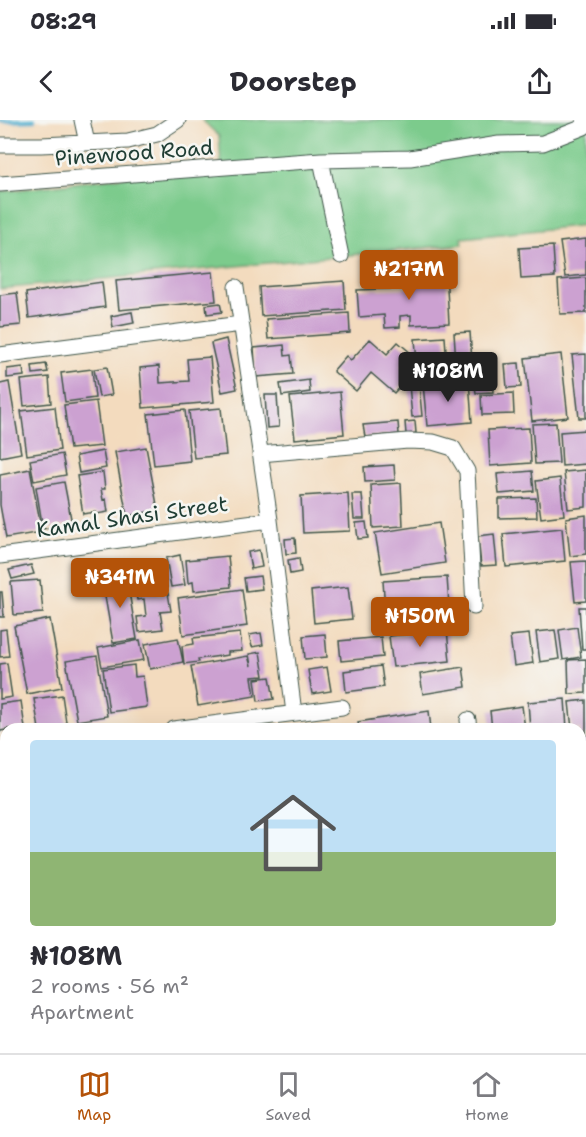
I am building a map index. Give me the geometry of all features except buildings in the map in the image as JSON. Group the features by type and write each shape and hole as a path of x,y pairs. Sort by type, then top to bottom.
{"street":[{"path":"0,145 128,141 158,134 178,120"},
{"path":"83,123 87,143"},
{"name":"Pinewood Road","path":"0,184 321,160 410,158 499,144 543,143 585,126"},
{"path":"321,160 341,256"},
{"path":"236,287 270,520 294,713"},
{"path":"0,355 241,324"},
{"path":"260,454 408,441 433,442 453,448 467,471 474,607"},
{"name":"Kamal Shasi Street","path":"0,556 270,520"},
{"path":"219,723 342,707"}],"green space":[{"path":"202,120 586,120 586,225 462,238 463,244 0,289 0,192 221,165 219,136"}],"waterway":[{"path":"0,121 34,120"}]}
